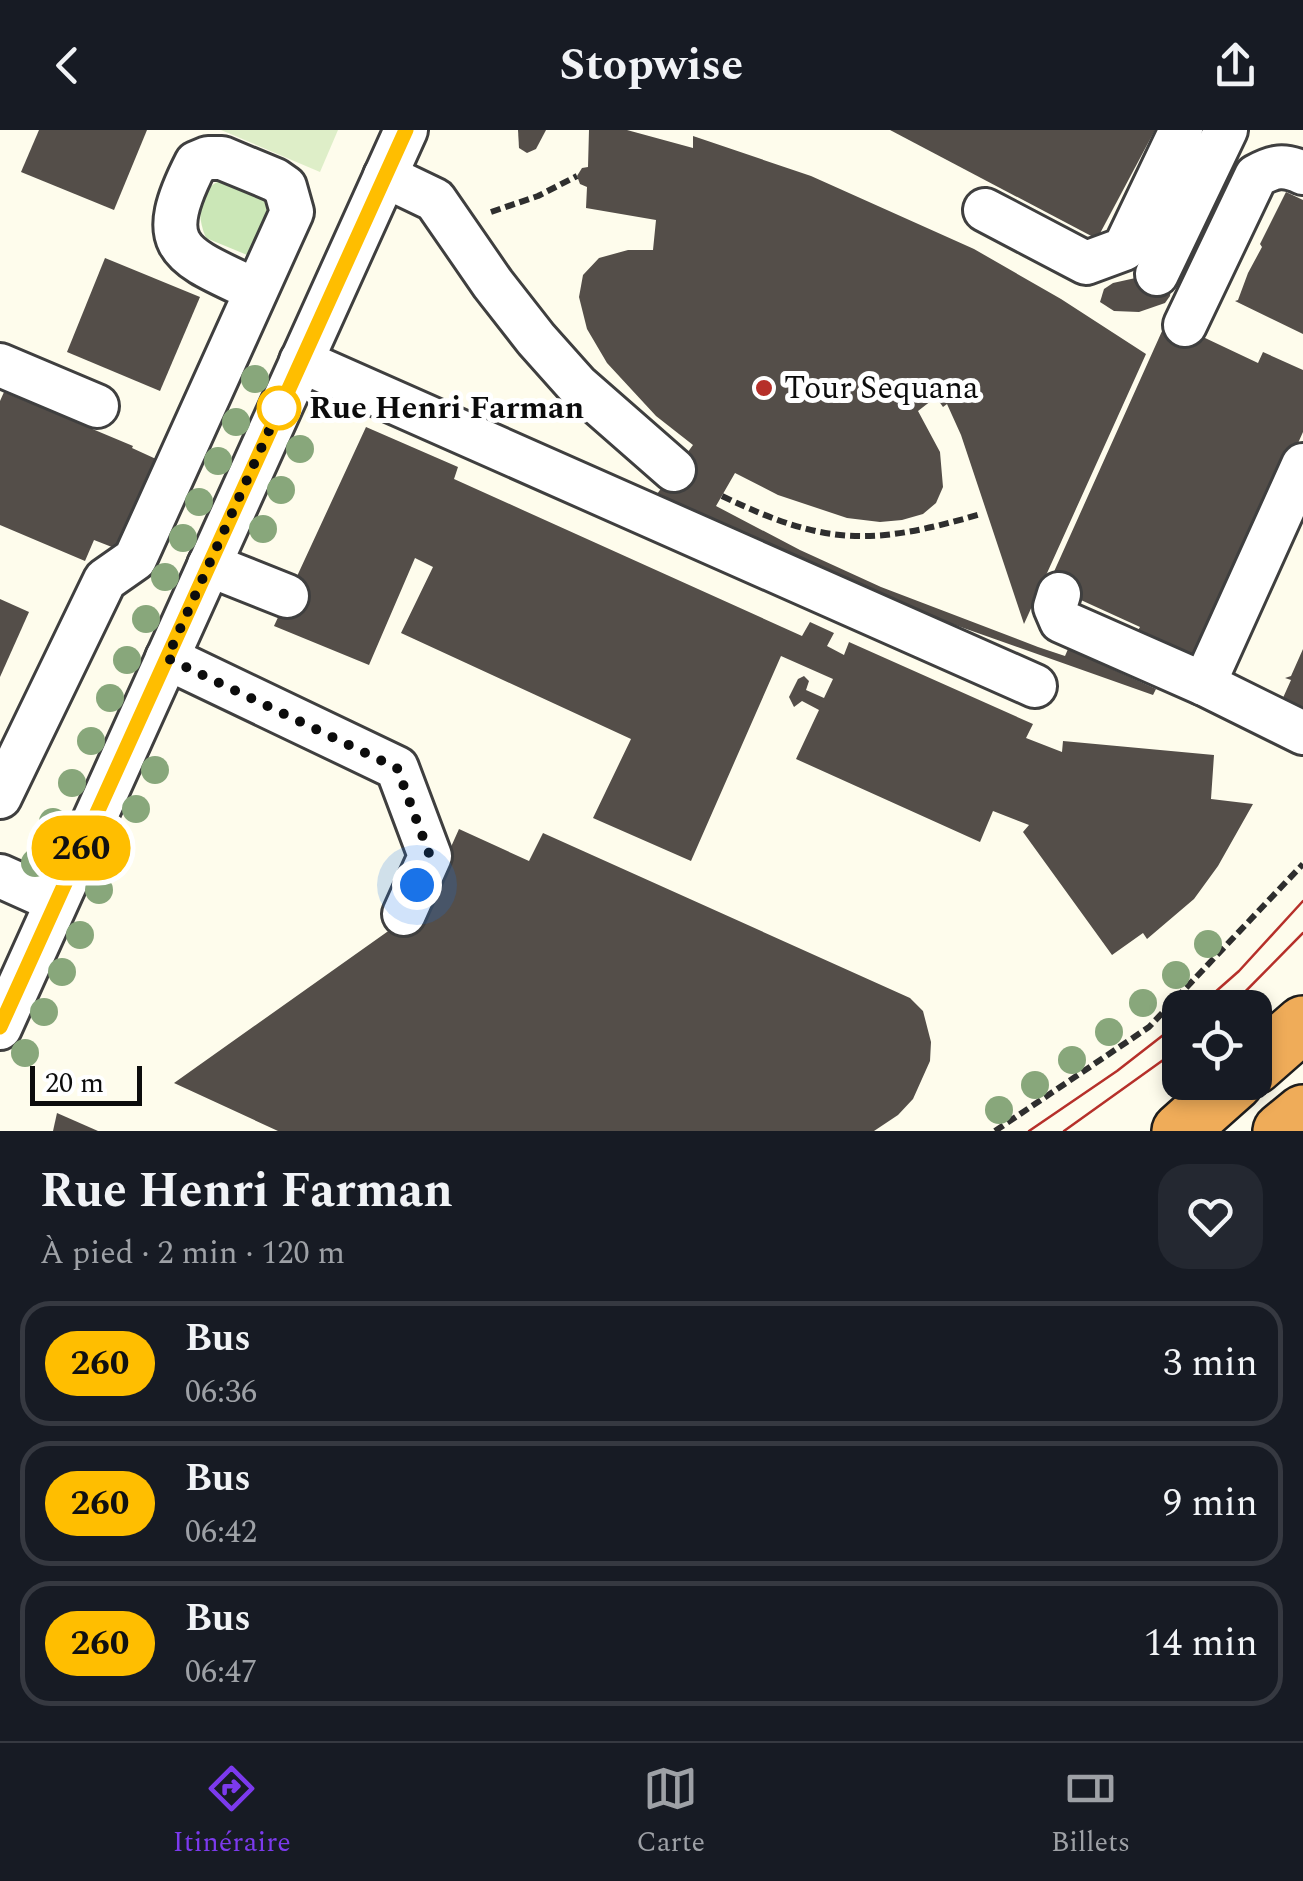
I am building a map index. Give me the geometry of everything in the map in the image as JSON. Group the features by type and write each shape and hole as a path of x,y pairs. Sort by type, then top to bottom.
{"highway":[{"path":"1272,1051 1303,1024"},
{"path":"1180,1131 1215,1100"},
{"path":"1281,1131 1303,1112"}],"street":[{"path":"0,1028 406,130"},
{"path":"985,210 1086,263 1124,249 1180,130"},
{"path":"1157,274 1226,130"},
{"path":"1185,325 1256,176 1287,165 1303,173"},
{"path":"385,176 435,200 493,284 567,374 620,426 674,470"},
{"path":"0,797 10,754 105,580 135,559 254,290"},
{"path":"301,361 1035,686"},
{"path":"0,365 97,406"},
{"path":"1204,684 1303,464"},
{"path":"209,565 287,596"},
{"path":"1059,594 1056,607 1060,622 1204,684 1303,733"},
{"path":"167,658 397,768 430,856 404,914"},
{"path":"0,876 56,901"}],"path":[{"path":"450,222 503,209 577,176"},
{"path":"722,496 772,520 861,539 922,531 981,514"},
{"path":"994,1131 1149,1027 1303,864"}],"green space":[{"path":"221,130 338,130 320,172"},
{"path":"219,181 274,205 252,257 206,238 200,206 206,192"}],"building":[{"path":"39,130 147,130 114,210 21,172"},
{"path":"518,130 546,130 536,149 527,153 519,148"},
{"path":"589,130 627,130 693,148 693,136 811,176 974,249 1146,354 1024,624 961,435 947,404 943,407 936,397 918,411 940,452 943,487 936,503 923,514 880,522 847,518 778,495 735,473 716,506 881,587 1065,656 1068,649 1156,689 1153,695 856,590 710,517 705,526 657,494 693,445 656,416 607,363 587,329 579,297 583,275 599,258 628,250 653,250 656,220 586,208 587,187 580,184 577,176 582,168 588,167"},
{"path":"890,130 1155,130 1097,239"},
{"path":"1286,192 1303,200 1303,334 1235,301"},
{"path":"105,258 200,297 160,391 67,352"},
{"path":"1140,277 1171,288 1165,303 1139,312 1114,311 1100,302 1104,289 1113,283"},
{"path":"1167,320 1258,363 1263,352 1303,370 1303,432 1199,664 1135,636 1140,627 1048,585"},
{"path":"4,392 156,459 117,549 94,540 85,561 0,525 0,401"},
{"path":"366,427 458,467 454,479 802,636 810,622 834,633 827,646 844,655 849,642 1033,724 1026,738 1062,752 1063,741 1214,755 1211,799 1253,804 1194,899 1147,939 1143,933 1112,955 1023,832 1029,825 993,811 980,842 796,759 819,710 802,701 794,707 789,697 798,679 804,676 809,681 806,690 824,698 833,679 781,656 691,861 593,818 631,739 401,633 433,567 415,558 369,665 274,626"},
{"path":"0,599 29,612 0,677"},
{"path":"1303,649 1303,714 1282,700 1291,680 1285,678 1291,676"},
{"path":"459,829 529,861 543,833 910,998 923,1011 931,1042 930,1061 913,1099 874,1131 278,1131 174,1083 425,905"},
{"path":"57,1113 98,1131 53,1131"}],"tram line":[{"path":"1217,990 1303,901"},
{"path":"1247,990 1303,933"},
{"path":"1029,1131 1162,1036"},
{"path":"1064,1131 1162,1061"}],"bus line":[{"name":"260","path":"0,1027 406,130"}],"place":[{"name":"Tour Sequana","path":"764,388"},
{"name":"Rue Henri Farman","path":"279,408"}],"route":[{"path":"279,408 285,395 167,658 397,768 430,856 417,885"}]}
